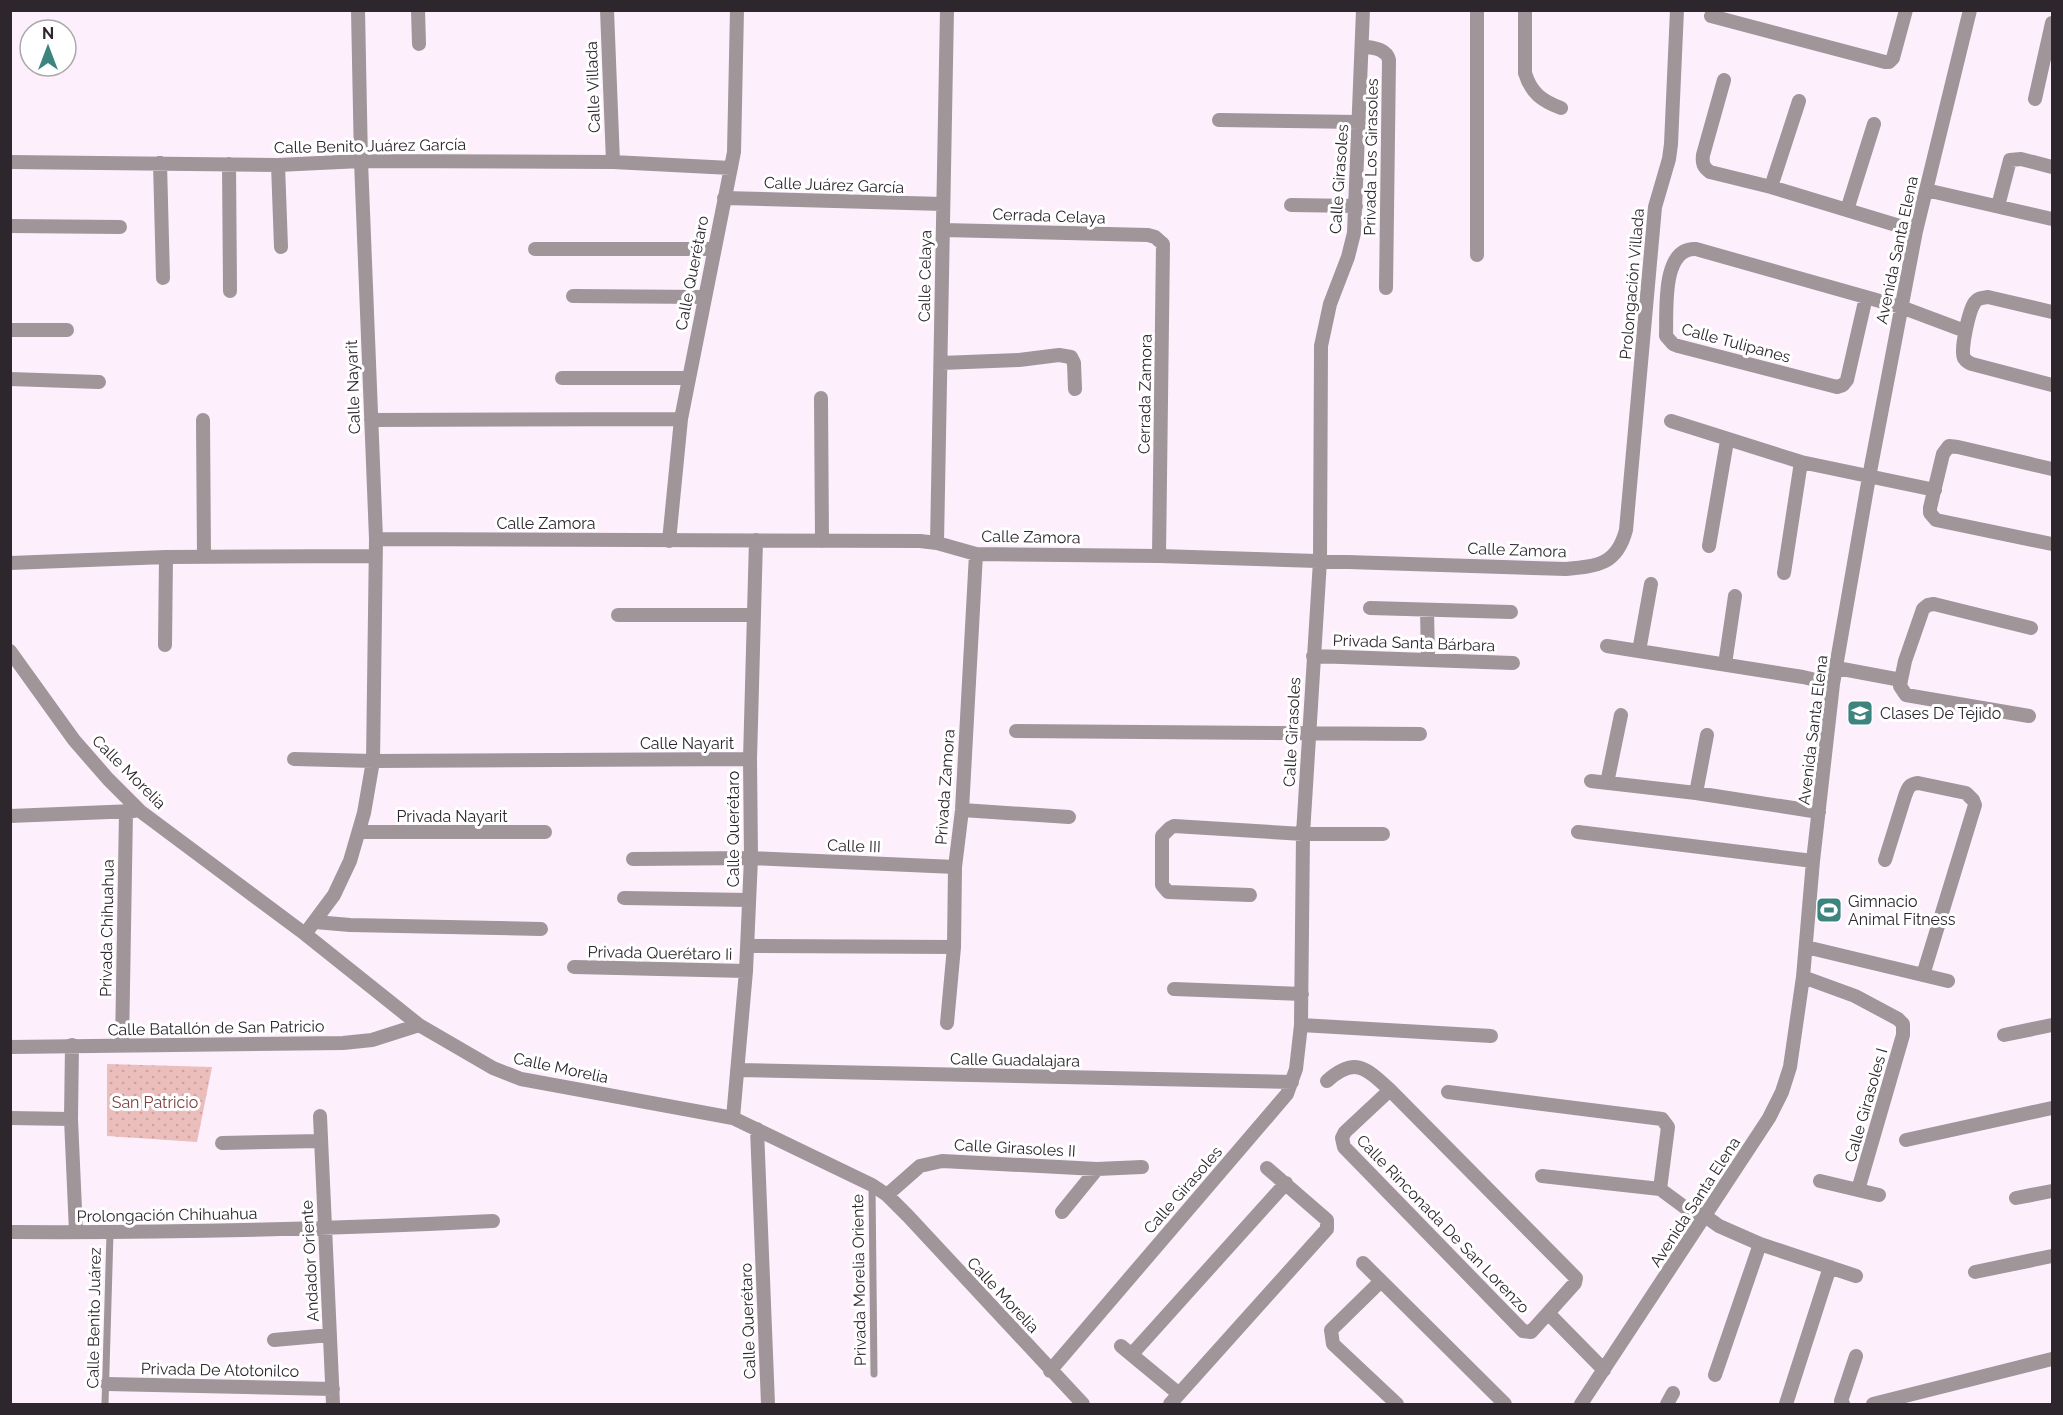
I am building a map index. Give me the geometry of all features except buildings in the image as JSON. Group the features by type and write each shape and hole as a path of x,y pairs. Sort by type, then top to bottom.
{"street":[{"name":"Calle Nayarit","path":"305,934 334,895 350,861 366,804 373,761 376,539 361,161 358,10"},
{"path":"418,10 419,44"},
{"name":"Calle Villada","path":"607,10 612,162"},
{"name":"Calle Querétaro","path":"669,540 681,419 713,249 731,168 735,132 737,10"},
{"name":"Calle Celaya","path":"937,543 947,10"},
{"name":"Calle Girasoles","path":"1050,1371 1287,1094 1292,1082 1301,1025 1303,834 1320,561 1321,346 1330,304 1354,233 1364,10"},
{"path":"1477,10 1477,255"},
{"path":"1525,10 1525,73 1528,82 1539,97 1561,108"},
{"name":"Prolongación Villada","path":"1612,558 1622,546 1626,530 1654,207 1669,159 1671,144 1677,10"},
{"path":"1711,16 1889,62 1893,58 1906,10"},
{"name":"Avenida Santa Elena","path":"1581,1404 1769,1118 1782,1092 1790,1067 1803,977 1813,861 1833,684 1869,477 1916,231 1966,11"},
{"path":"2035,99 2052,23"},
{"name":"Privada Los Girasoles","path":"1362,46 1386,53 1389,60 1386,288"},
{"path":"1724,80 1703,155 1703,165 1710,172 1771,187 1916,231"},
{"path":"1771,187 1799,101"},
{"path":"1219,120 1359,122"},
{"path":"1847,210 1874,124"},
{"path":"1998,206 2010,160 2022,159 2052,167"},
{"name":"Calle Benito Juárez García","path":"10,162 279,165 361,161 612,162 731,168"},
{"path":"160,163 163,278"},
{"path":"229,164 230,291"},
{"path":"279,165 281,247"},
{"path":"1926,190 2052,219"},
{"name":"Calle Juárez García","path":"724,198 943,204"},
{"path":"1291,205 1356,206"},
{"path":"10,226 120,227"},
{"name":"Cerrada Celaya","path":"943,230 1155,237"},
{"name":"Cerrada Zamora","path":"1155,237 1163,244 1159,556"},
{"path":"535,249 713,249"},
{"name":"Calle Tulipanes","path":"1866,297 1847,380 1843,385 1837,387 1678,346 1666,336 1671,270 1680,253 1696,249 1866,297 1901,307 1965,331"},
{"path":"573,296 704,297"},
{"path":"2052,312 1988,297 1982,298 1973,304 1965,331 1963,353 1964,358 1972,364 2052,385"},
{"path":"10,330 67,330"},
{"path":"940,363 1019,360 1059,355 1071,357 1074,363 1075,389"},
{"path":"562,378 689,378"},
{"path":"10,380 99,382"},
{"path":"821,398 822,540"},
{"path":"371,420 681,419"},
{"path":"203,420 204,557"},
{"path":"1671,421 1727,441 1801,462 1935,489"},
{"path":"1710,546 1727,441"},
{"path":"2052,469 1949,446 1943,454 1930,508 1930,513 1936,520 2052,544"},
{"path":"1784,573 1801,462"},
{"name":"Calle Zamora","path":"376,539 920,541 937,543 976,554 1159,556 1566,569 1584,567 1612,558"},
{"name":"Calle Querétaro","path":"733,1118 746,971 751,858 750,759 756,540"},
{"name":"Privada Zamora","path":"947,1023 954,947 956,867 962,810 976,554"},
{"path":"10,563 166,557 376,556"},
{"path":"165,645 166,557"},
{"path":"1639,651 1651,584"},
{"path":"1725,664 1734,596"},
{"path":"2029,716 1906,695 1900,686 1905,661 1923,609 1928,605 1934,604 2031,628"},
{"path":"1370,608 1511,612"},
{"path":"1427,610 1428,659"},
{"path":"618,615 753,615"},
{"path":"1607,646 1725,664 1833,684"},
{"name":"Calle Morelia","path":"10,651 74,740 133,811 305,934 418,1025 493,1068 520,1079 733,1118 872,1185 887,1195 1083,1404"},
{"name":"Privada Santa Bárbara","path":"1313,656 1513,663"},
{"path":"1837,668 1901,680"},
{"path":"1607,783 1621,715"},
{"path":"1016,731 1420,734"},
{"path":"1696,793 1707,735"},
{"path":"294,759 373,761"},
{"name":"Calle Nayarit","path":"373,761 750,759"},
{"path":"1591,781 1696,793 1819,812"},
{"path":"1885,860 1905,796 1912,784 1918,783 1966,793 1970,796 1975,805 1923,975"},
{"path":"962,810 1069,817"},
{"path":"10,816 133,811"},
{"name":"Privada Chihuahua","path":"122,1046 133,811"},
{"path":"1250,895 1168,892 1162,885 1162,836 1174,826 1303,834 1383,834"},
{"name":"Privada Nayarit","path":"359,832 544,832"},
{"path":"1578,832 1813,861"},
{"name":"Calle III","path":"633,859 751,858 956,867"},
{"path":"624,898 749,900"},
{"path":"315,922 350,925 541,929"},
{"path":"747,946 954,947"},
{"path":"1806,947 1948,981"},
{"name":"Privada Querétaro Ii","path":"574,967 746,971"},
{"name":"Calle Girasoles I","path":"1803,977 1855,996 1903,1024 1904,1029 1858,1190"},
{"path":"1174,989 1302,994"},
{"name":"Calle Batallón de San Patricio","path":"10,1047 344,1043 372,1040 418,1025"},
{"path":"1301,1025 1491,1036"},
{"path":"2004,1035 2052,1025"},
{"path":"72,1045 71,1119 76,1232"},
{"name":"Calle Rinconada De San Lorenzo","path":"1327,1081 1347,1066 1357,1067 1372,1074 1390,1090 1576,1278 1575,1283 1531,1332 1523,1331 1344,1147 1342,1138 1345,1132 1390,1090"},
{"name":"Calle Guadalajara","path":"737,1070 1292,1082"},
{"path":"1448,1092 1662,1119 1668,1127 1660,1189"},
{"path":"1906,1140 2052,1108"},
{"name":"Andador Oriente","path":"320,1116 333,1404"},
{"path":"10,1119 71,1119"},
{"name":"Calle Querétaro","path":"757,1129 768,1404"},
{"path":"222,1143 320,1141"},
{"name":"Calle Girasoles II","path":"887,1195 920,1166 932,1162 1098,1168"},
{"path":"1098,1168 1142,1167"},
{"name":"Calle Girasoles II","path":"1062,1212 1098,1168"},
{"path":"1268,1168 1286,1183 1326,1220 1327,1229 1175,1399 1127,1350 1286,1183"},
{"path":"1542,1176 1660,1189 1687,1209 1705,1216 1719,1226 1760,1244 1856,1276"},
{"path":"1820,1181 1879,1195"},
{"path":"2016,1198 2052,1191"},
{"path":"325,1229 493,1221"},
{"name":"Prolongación Chihuahua","path":"10,1232 110,1233 325,1229"},
{"path":"1716,1375 1760,1244"},
{"path":"1975,1272 2052,1256"},
{"path":"1363,1263 1504,1404"},
{"path":"1786,1404 1830,1267"},
{"path":"1380,1282 1331,1330 1331,1337 1333,1344 1397,1404"},
{"name":"Calle Rinconada De San Lorenzo","path":"1548,1314 1605,1370"},
{"name":"Privada De Atotonilco","path":"274,1340 330,1335"},
{"path":"1843,1404 1841,1401 1856,1356"},
{"path":"1873,1404 2052,1359"},
{"name":"Privada De Atotonilco","path":"107,1384 333,1389"}],"lane":[{"name":"Privada Morelia Oriente","path":"872,1185 874,1374"},
{"name":"Calle Benito Juárez","path":"105,1404 110,1233"}],"green space":[{"name":"San Patricio","path":"107,1064 212,1067 197,1142 107,1136"}],"place":[{"name":"Clases De Tejido","path":"1860,713"},
{"name":"Gimnacio Animal Fitness","path":"1829,910"}]}
